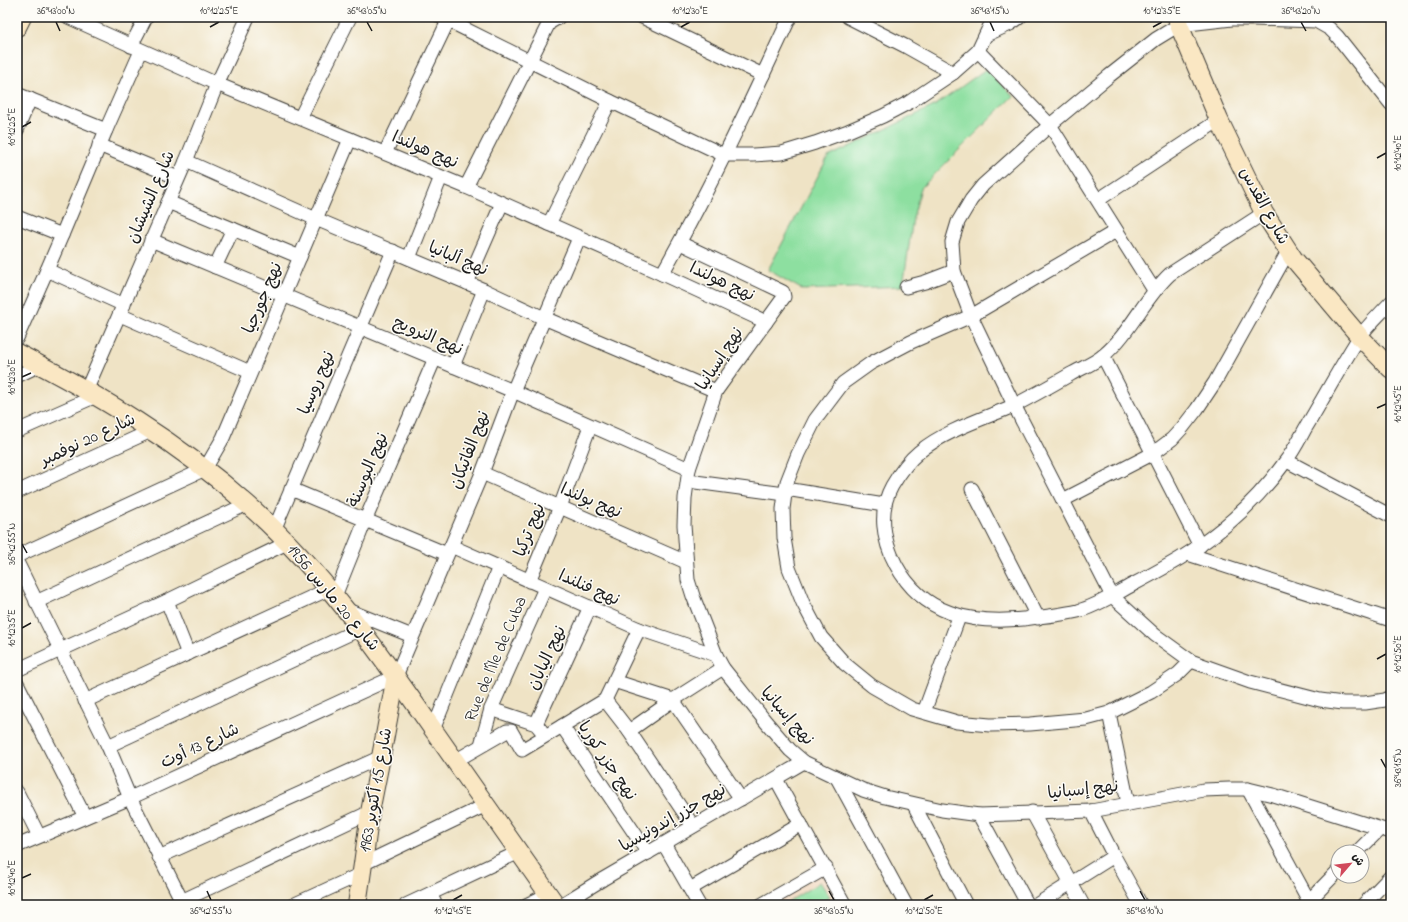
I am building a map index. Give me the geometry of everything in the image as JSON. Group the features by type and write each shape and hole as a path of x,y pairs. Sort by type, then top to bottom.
{"street":[{"path":"17,27 22,17"},
{"name":"نهج هولندا","path":"68,17 217,84 466,187 766,322"},
{"path":"17,338 48,270 106,130 146,17"},
{"name":"شارع الشيشان","path":"91,394 122,310 151,240 186,161 217,84 248,17"},
{"path":"300,118 350,17"},
{"path":"642,17 763,75"},
{"path":"662,274 680,243 724,155 790,17"},
{"path":"848,17 905,46 953,74"},
{"path":"385,153 445,19 610,101 724,155 753,155 782,153 816,143 883,116 908,103 953,74 978,51 994,17"},
{"path":"986,35 1010,24 1020,17"},
{"path":"1391,104 1338,36 1317,19 1255,18 1178,21 1050,125 984,185 971,200 958,222 952,242 954,271 970,316 1112,596 1155,635 1191,661 1250,682 1320,700 1343,703 1365,703 1385,700 1391,697"},
{"path":"466,187 529,60 552,19"},
{"name":"شارع القدس","path":"1178,21 1219,120 1264,213 1289,250 1360,337 1391,370"},
{"path":"978,51 1050,125 1154,290"},
{"path":"17,94 106,130"},
{"path":"17,130 30,99"},
{"path":"549,224 610,101"},
{"path":"1098,200 1219,120"},
{"name":"نهج جورجيا","path":"205,469 223,438 350,139"},
{"path":"99,145 178,178"},
{"name":"نهج ألبانيا","path":"186,161 316,219 484,290 544,318 716,391"},
{"path":"409,258 441,177"},
{"path":"168,202 300,257"},
{"path":"467,283 502,203"},
{"path":"1264,213 1170,274 1154,290 1128,329 1102,356 1014,405 963,427 934,442 919,452 908,463 890,490 884,505 883,523 886,540 892,557 901,574 913,589 928,602 959,617 973,620 999,622 1038,618 1079,610 1112,596 1188,554 1231,523 1270,481 1287,460 1360,337 1391,302"},
{"path":"17,218 62,235"},
{"path":"215,267 234,229"},
{"path":"1116,230 970,316 911,342 871,363 843,383 815,420 798,454 785,491 783,509 784,538 789,568 803,603 821,637 845,664 872,686 912,709 957,722 990,725 1030,724 1086,719 1109,714 1151,692 1178,674 1191,661"},
{"name":"نهج الفاتيكان","path":"396,676 482,473 512,391 579,238"},
{"name":"نهج النرويج","path":"151,240 360,326 512,391 590,426 689,475 785,491 884,505"},
{"name":"نهج إسبانيا","path":"680,243 782,292 784,297 716,391 706,416 689,475 684,525 688,580 716,655 723,668 766,722 790,750 804,762 877,795 914,805 979,815 1091,811 1204,790 1229,789 1248,790 1272,795 1385,831"},
{"path":"1063,500 1152,454 1172,439 1197,409 1215,382 1289,250"},
{"name":"نهج روسيا","path":"274,530 393,251"},
{"path":"48,270 122,310 250,372"},
{"path":"906,286 925,282 954,271"},
{"path":"453,366 484,290"},
{"name":"شارع 20 مارس 1956","path":"17,353 153,430 205,469 247,504 287,543 337,598 396,676 518,852 556,901"},
{"path":"1102,356 1200,546"},
{"name":"نهج البوسنة","path":"337,598 365,521 435,358"},
{"path":"17,376 40,365"},
{"path":"17,431 91,394"},
{"name":"نهج تركيا","path":"529,581 560,507 590,426"},
{"name":"شارع 20 نوفمبر","path":"17,492 153,430"},
{"path":"1287,460 1391,516"},
{"path":"17,556 205,469"},
{"name":"نهج بولندا","path":"482,473 686,562"},
{"name":"نهج فنلندا","path":"291,489 365,521 499,567 639,629 716,655"},
{"path":"972,489 1038,618"},
{"path":"36,602 247,504"},
{"path":"17,670 167,601 287,543"},
{"path":"1188,554 1391,620"},
{"path":"17,562 108,746 130,798 159,857 179,904 370,812"},
{"path":"433,730 499,567"},
{"name":"Rue de l'Île de Cuba","path":"481,745 492,709 545,588"},
{"path":"85,701 188,654 337,598 412,636"},
{"path":"167,601 188,654"},
{"name":"نهج اليابان","path":"536,724 590,608"},
{"path":"924,712 959,617"},
{"path":"108,746 360,629"},
{"path":"562,726 605,700 639,629"},
{"path":"629,731 673,700 723,668"},
{"name":"شارع 15 أكتوبر 1963","path":"357,905 370,812 382,757 396,676"},
{"name":"شارع 13 أوت","path":"17,846 130,798 396,676"},
{"path":"614,681 673,700 741,799"},
{"path":"17,683 85,817"},
{"path":"605,700 629,731 693,826"},
{"path":"492,709 536,724 546,736"},
{"path":"1109,714 1128,803"},
{"name":"نهج جزر كوريا","path":"481,745 509,730 522,750 562,726 648,853"},
{"path":"455,761 481,745"},
{"path":"159,857 382,757"},
{"name":"نهج جزر إندونيسيا","path":"526,905 556,901 648,853 804,762"},
{"path":"837,778 906,905"},
{"path":"776,779 845,905"},
{"path":"1248,790 1307,903 1330,879"},
{"path":"17,792 39,836"},
{"path":"293,905 486,805"},
{"path":"914,805 966,905"},
{"path":"1091,811 1141,905"},
{"path":"1032,812 1083,905"},
{"path":"979,815 1028,905"},
{"path":"690,889 801,824"},
{"path":"1368,844 1385,831"},
{"path":"664,844 699,905"},
{"path":"406,905 433,900 518,852"},
{"path":"1036,905 1114,856"},
{"path":"761,905 826,868"},
{"path":"1364,905 1391,876"}],"shaded area":[{"path":"825,871 845,905 765,905"}],"green space":[{"path":"986,69 1013,96 921,188 913,218 903,286 803,290 768,270 828,157 936,105"},
{"path":"820,882 830,897 816,905 790,905 788,902"}]}
